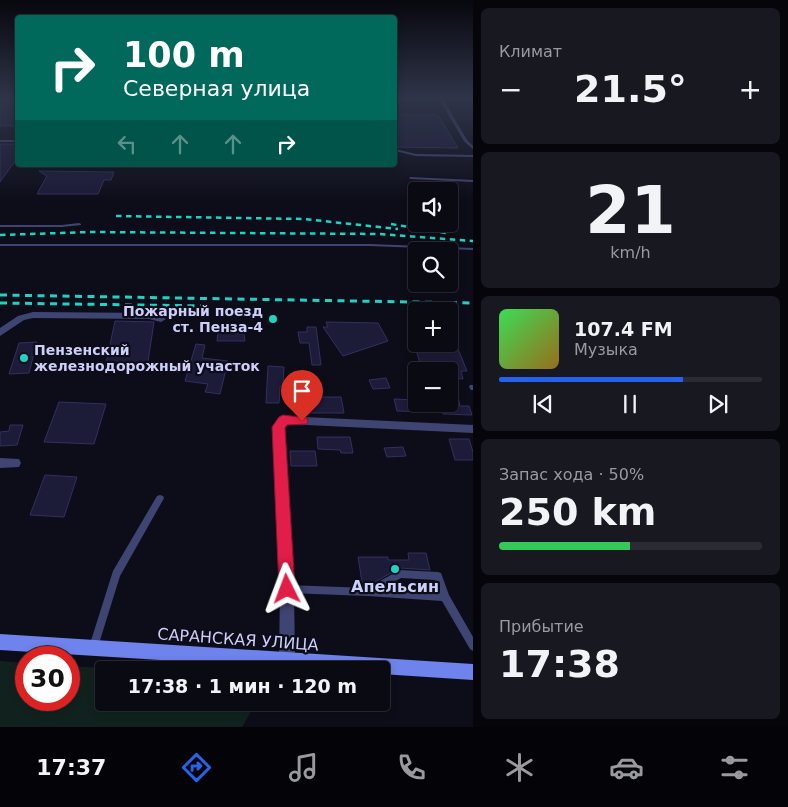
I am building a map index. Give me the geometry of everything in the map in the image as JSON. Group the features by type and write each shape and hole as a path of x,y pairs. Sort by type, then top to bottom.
{"main road":[{"name":"САРАНСКАЯ УЛИЦА","path":"0,642 473,672"}],"street":[{"path":"0,334 20,318 33,315 149,316 161,319"},
{"path":"287,660 287,589 278,427 283,420 473,429"},
{"path":"0,463 15,464"}],"lane":[{"path":"461,133 473,148"},
{"path":"0,141 15,141"},
{"path":"397,150 416,155 473,156"},
{"path":"411,178 473,181"},
{"path":"0,226 62,226 79,224"},
{"path":"0,245 342,245 473,249"},
{"path":"94,647 116,574 160,498"},
{"path":"368,592 400,574 438,576 445,597 473,646"},
{"path":"287,589 445,597"}],"green space":[{"path":"0,661 15,662 15,711 80,711 80,667 95,668 95,711 251,711 242,727 0,727"}],"building":[{"path":"397,133 449,133 458,148 397,147"},
{"path":"0,144 15,144 15,161 0,182"},
{"path":"39,171 114,172 111,180 104,180 98,194 37,194 47,176"},
{"path":"115,321 154,322 147,368 105,368"},
{"path":"326,322 378,323 388,341 343,356 323,327 328,327"},
{"path":"307,327 316,327 321,365 312,365 309,343 300,343 298,332 307,332"},
{"path":"218,333 244,334 245,341 217,341"},
{"name":"Пензенский железнодорожный участок","path":"37,342 29,373 9,374 19,343"},
{"path":"196,344 205,345 202,358 228,361 220,394 205,392 208,384 185,381"},
{"path":"458,349 467,371 461,371 463,379 458,378 458,362 420,362 417,352 458,352"},
{"path":"268,366 284,367 283,386 280,386 279,403 266,403"},
{"path":"386,378 390,388 373,389 369,380"},
{"path":"306,397 341,397 344,413 308,413"},
{"path":"458,397 460,406 469,406 472,415 443,414 442,412 458,412"},
{"path":"394,399 408,400 408,411 397,411"},
{"path":"59,402 106,404 94,444 44,442"},
{"path":"10,425 23,425 17,445 0,446 0,432 9,431"},
{"path":"317,437 350,437 353,453 341,453 340,450 318,449"},
{"path":"449,439 469,439 473,460 455,460"},
{"path":"403,447 406,456 387,457 384,448"},
{"path":"290,451 315,451 317,466 291,466"},
{"path":"45,475 77,477 64,517 30,515"},
{"name":"Апельсин","path":"408,553 426,553 430,570 400,568 373,583 362,582 358,557 388,557 388,560 409,560"}],"railway":[{"path":"116,216 304,219 398,229"},
{"path":"391,224 446,233"},
{"path":"0,235 91,232 380,234 473,241"},
{"path":"0,295 473,303"},
{"path":"0,303 210,306"}],"place":[{"name":"Пожарный поезд ст. Пенза-4","path":"273,319"},
{"name":"Пензенский железнодорожный участок","path":"24,358"},
{"name":"Апельсин","path":"395,569"}],"route":[{"path":"287,589 278,427 283,420 302,421"}]}
